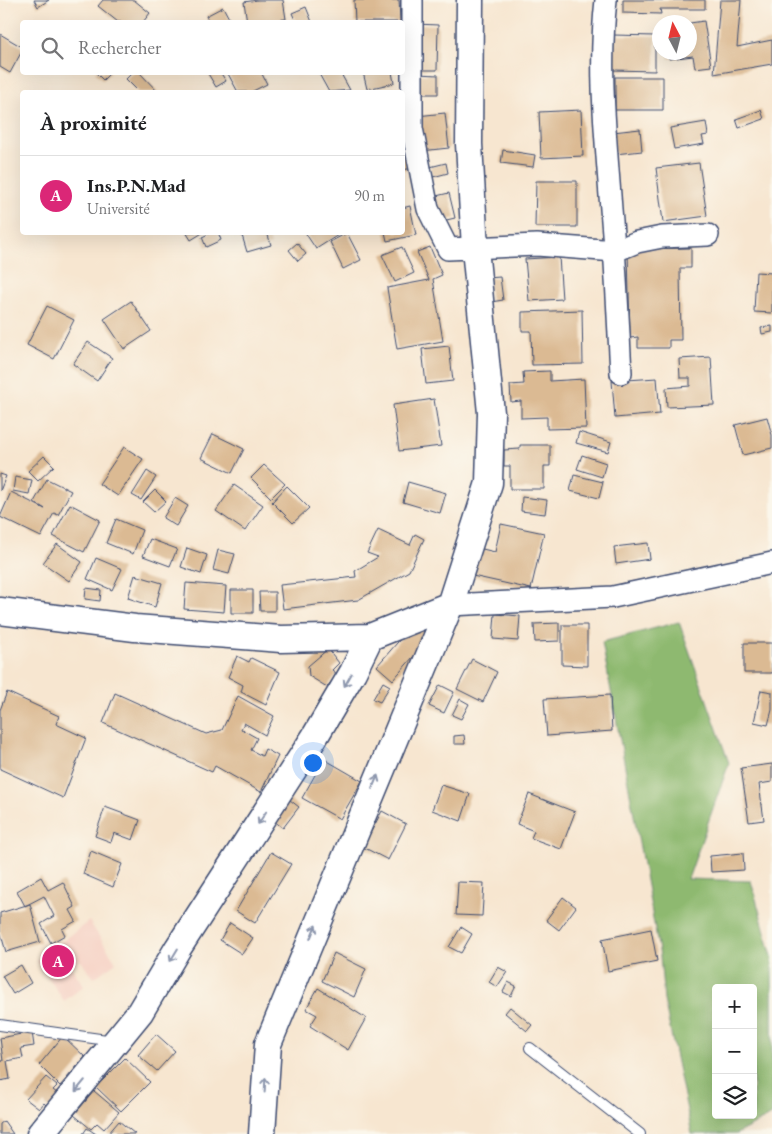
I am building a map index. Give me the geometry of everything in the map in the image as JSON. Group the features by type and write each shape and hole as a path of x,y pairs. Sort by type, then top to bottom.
{"street":[{"path":"412,0 412,128 428,209 448,249 497,245 537,245 615,251 637,242 662,236 708,235"},
{"path":"262,1134 268,1044 450,605 489,483 490,413 475,248 469,144 470,0"},
{"path":"606,0 602,31 602,91 615,251 621,373"},
{"path":"0,611 134,628 281,639 370,636 450,605 613,597 772,563"},
{"path":"40,1134 140,1012 178,948 314,738 353,672 370,636"}],"lane":[{"path":"0,1026 117,1042"},
{"path":"530,1048 640,1134"}],"shaded area":[{"path":"89,921 116,962 94,978 80,960 71,967 84,986 64,1001 37,961"}],"green space":[{"path":"679,622 729,763 688,879 751,881 772,957 772,1115 736,1134 692,1134 664,1000 660,956 602,642"}],"building":[{"path":"34,0 49,0 38,7"},
{"path":"103,0 134,0 150,13 145,20 116,20 98,6"},
{"path":"283,0 286,19 247,20 244,2"},
{"path":"354,0 399,0 400,20 355,20"},
{"path":"623,0 705,0 705,9 660,9 661,14 623,13"},
{"path":"720,0 741,0 737,47 772,40 772,64 714,74"},
{"path":"223,7 230,20 208,20 206,16"},
{"path":"306,7 311,20 295,20 292,13"},
{"path":"704,21 711,66 695,68 694,60 697,60 697,22"},
{"path":"416,24 438,25 437,70 416,70"},
{"path":"0,34 20,46 20,55 10,73 0,67"},
{"path":"613,35 652,36 652,60 655,60 655,71 613,70"},
{"path":"418,74 438,75 438,94 417,94"},
{"path":"98,75 108,75 103,80"},
{"path":"130,75 142,75 156,90 137,90 126,79"},
{"path":"209,75 222,75 226,81 216,87"},
{"path":"229,75 262,75 267,84 255,90 237,90"},
{"path":"320,75 342,75 350,90 328,90"},
{"path":"364,75 393,75 394,83 367,89"},
{"path":"615,77 663,77 663,110 615,110"},
{"path":"581,110 583,156 541,158 539,112"},
{"path":"761,110 764,119 739,128 736,119"},
{"path":"445,113 449,148 421,151 417,116"},
{"path":"405,116 419,167 405,169"},
{"path":"706,122 708,135 702,136 704,144 674,149 670,128"},
{"path":"640,129 642,151 615,154 613,132"},
{"path":"503,150 535,155 533,167 501,163"},
{"path":"446,163 448,173 433,177 430,167"},
{"path":"699,163 707,216 663,222 656,168"},
{"path":"536,181 577,181 577,227 535,227"},
{"path":"449,193 455,218 438,222 432,197"},
{"path":"410,206 416,235 387,241 386,235 405,235 405,207"},
{"path":"188,235 199,235 191,240"},
{"path":"219,235 221,240 206,247 202,237"},
{"path":"242,235 268,235 271,245 247,252"},
{"path":"307,235 338,235 316,249"},
{"path":"343,235 348,235 361,260 343,269 330,242"},
{"path":"297,243 306,254 298,261 289,250"},
{"path":"402,247 414,273 395,282 382,255"},
{"path":"430,247 442,275 433,279 443,341 397,349 387,288 429,280 417,252"},
{"path":"691,248 691,268 680,268 681,340 669,340 669,348 638,348 638,337 630,338 628,249"},
{"path":"559,257 562,299 529,301 525,259"},
{"path":"756,272 772,273 772,313 754,312"},
{"path":"500,277 503,300 491,302 488,278"},
{"path":"131,301 151,331 124,349 104,319"},
{"path":"47,306 74,320 54,359 27,345"},
{"path":"582,310 583,364 532,365 531,331 522,331 522,312"},
{"path":"772,326 772,332 762,334 761,328"},
{"path":"88,342 112,358 97,381 73,364"},
{"path":"449,346 453,381 426,384 422,349"},
{"path":"711,357 714,405 667,407 666,388 690,386 690,378 680,378 679,359"},
{"path":"550,371 550,381 584,379 586,428 547,429 547,417 521,418 521,401 511,402 510,385 524,384 523,372"},
{"path":"657,378 660,414 615,418 612,381"},
{"path":"434,399 441,446 399,451 393,405"},
{"path":"767,417 772,435 772,448 743,455 735,425"},
{"path":"579,432 611,442 608,452 576,443"},
{"path":"213,434 244,449 232,473 201,458"},
{"path":"520,445 550,445 550,466 544,466 544,489 510,489 510,466 504,466 504,450 520,449"},
{"path":"124,447 143,459 118,496 99,484"},
{"path":"582,455 606,463 602,477 577,469"},
{"path":"44,456 54,466 38,481 28,471"},
{"path":"264,465 285,484 271,498 251,478"},
{"path":"147,471 156,477 141,500 132,495"},
{"path":"0,474 6,476 0,491"},
{"path":"574,475 603,482 599,498 570,491"},
{"path":"15,477 32,480 29,494 13,491"},
{"path":"47,479 71,491 58,515 54,513 41,537 0,517 11,492 45,509 34,502"},
{"path":"408,482 446,493 440,513 403,502"},
{"path":"234,485 263,505 245,531 216,511"},
{"path":"287,486 309,508 293,523 272,502"},
{"path":"155,490 166,501 154,512 143,502"},
{"path":"522,497 547,500 545,514 521,511"},
{"path":"175,498 188,506 176,526 163,518"},
{"path":"70,504 100,520 84,552 53,536"},
{"path":"116,519 142,530 133,554 106,543"},
{"path":"501,524 544,533 531,589 468,575 474,547 495,552"},
{"path":"378,530 410,545 415,534 424,539 409,571 358,600 283,609 280,585 356,577 355,571 378,557 367,553"},
{"path":"150,539 177,549 170,566 143,556"},
{"path":"648,543 650,559 616,564 614,547"},
{"path":"57,544 82,562 69,581 43,563"},
{"path":"187,548 207,555 201,574 181,567"},
{"path":"218,550 235,554 229,574 213,570"},
{"path":"96,558 122,569 112,590 87,579"},
{"path":"135,575 162,583 155,607 128,598"},
{"path":"186,583 226,586 224,612 184,609"},
{"path":"86,588 101,590 100,601 85,599"},
{"path":"231,590 253,590 253,613 231,613"},
{"path":"259,592 275,592 275,611 260,611"},
{"path":"495,614 520,616 518,641 493,639"},
{"path":"417,620 433,634 393,680 377,666"},
{"path":"559,623 559,641 535,642 534,624"},
{"path":"562,625 587,625 587,666 562,665"},
{"path":"744,643 772,643 772,673 744,673"},
{"path":"328,649 339,663 332,670 337,674 327,687 309,676 308,666"},
{"path":"237,656 249,662 251,658 280,672 266,705 241,692 243,685 228,677"},
{"path":"472,659 497,672 483,702 457,689"},
{"path":"383,682 390,686 380,702 373,699"},
{"path":"440,685 454,692 444,713 429,706"},
{"path":"761,690 772,692 772,710 768,725 754,722"},
{"path":"7,692 59,716 56,724 86,738 63,798 0,769 0,710"},
{"path":"115,693 206,734 222,730 238,696 274,716 265,735 244,723 241,729 257,738 251,750 262,756 265,749 278,756 261,792 215,766 212,772 103,723"},
{"path":"610,695 612,731 547,736 544,699"},
{"path":"460,699 469,704 461,719 452,715"},
{"path":"464,735 465,744 454,744 454,736"},
{"path":"324,759 362,781 340,819 302,798"},
{"path":"772,764 772,782 759,784 764,820 749,822 741,768"},
{"path":"441,785 470,794 461,821 432,810"},
{"path":"529,794 575,812 561,849 531,838 534,831 517,824"},
{"path":"290,800 299,807 283,828 274,821"},
{"path":"105,807 140,820 133,840 114,833 111,842 95,836"},
{"path":"382,811 406,824 388,860 363,847"},
{"path":"91,851 122,864 113,887 83,874"},
{"path":"271,852 291,864 255,923 236,911"},
{"path":"743,853 744,870 711,872 710,856"},
{"path":"41,877 48,890 63,882 75,907 70,910 76,921 62,929 65,935 51,943 41,924 54,916 44,896 25,906 17,891"},
{"path":"458,882 484,883 482,916 456,915"},
{"path":"563,897 576,907 559,930 546,920"},
{"path":"30,904 40,942 6,952 0,931 0,913"},
{"path":"230,923 253,938 242,954 220,940"},
{"path":"461,927 472,934 461,953 449,947"},
{"path":"651,929 657,961 608,971 602,939"},
{"path":"334,953 366,969 354,997 322,981"},
{"path":"21,965 31,983 13,994 2,976"},
{"path":"498,967 507,972 497,987 489,982"},
{"path":"508,982 516,986 511,996 503,992"},
{"path":"318,988 366,1018 348,1050 310,1026 317,1015 306,1009"},
{"path":"510,1007 532,1025 527,1031 505,1013"},
{"path":"32,1032 34,1046 21,1048 23,1058 7,1061 10,1079 0,1081 0,1062 3,1061 0,1038"},
{"path":"156,1034 175,1051 157,1071 138,1055"},
{"path":"63,1036 85,1057 60,1086 39,1065"},
{"path":"125,1058 150,1082 121,1111 96,1087"},
{"path":"46,1077 57,1086 53,1090 62,1097 51,1110 44,1103 39,1109 26,1099"},
{"path":"94,1091 119,1112 104,1129 97,1123 91,1129 74,1115"},
{"path":"4,1121 13,1134 0,1134 0,1124"},
{"path":"119,1121 135,1134 108,1134"},
{"path":"87,1128 96,1134 83,1134"}],"place":[{"name":"Ins.P.N.Mad","path":"58,961"}]}
